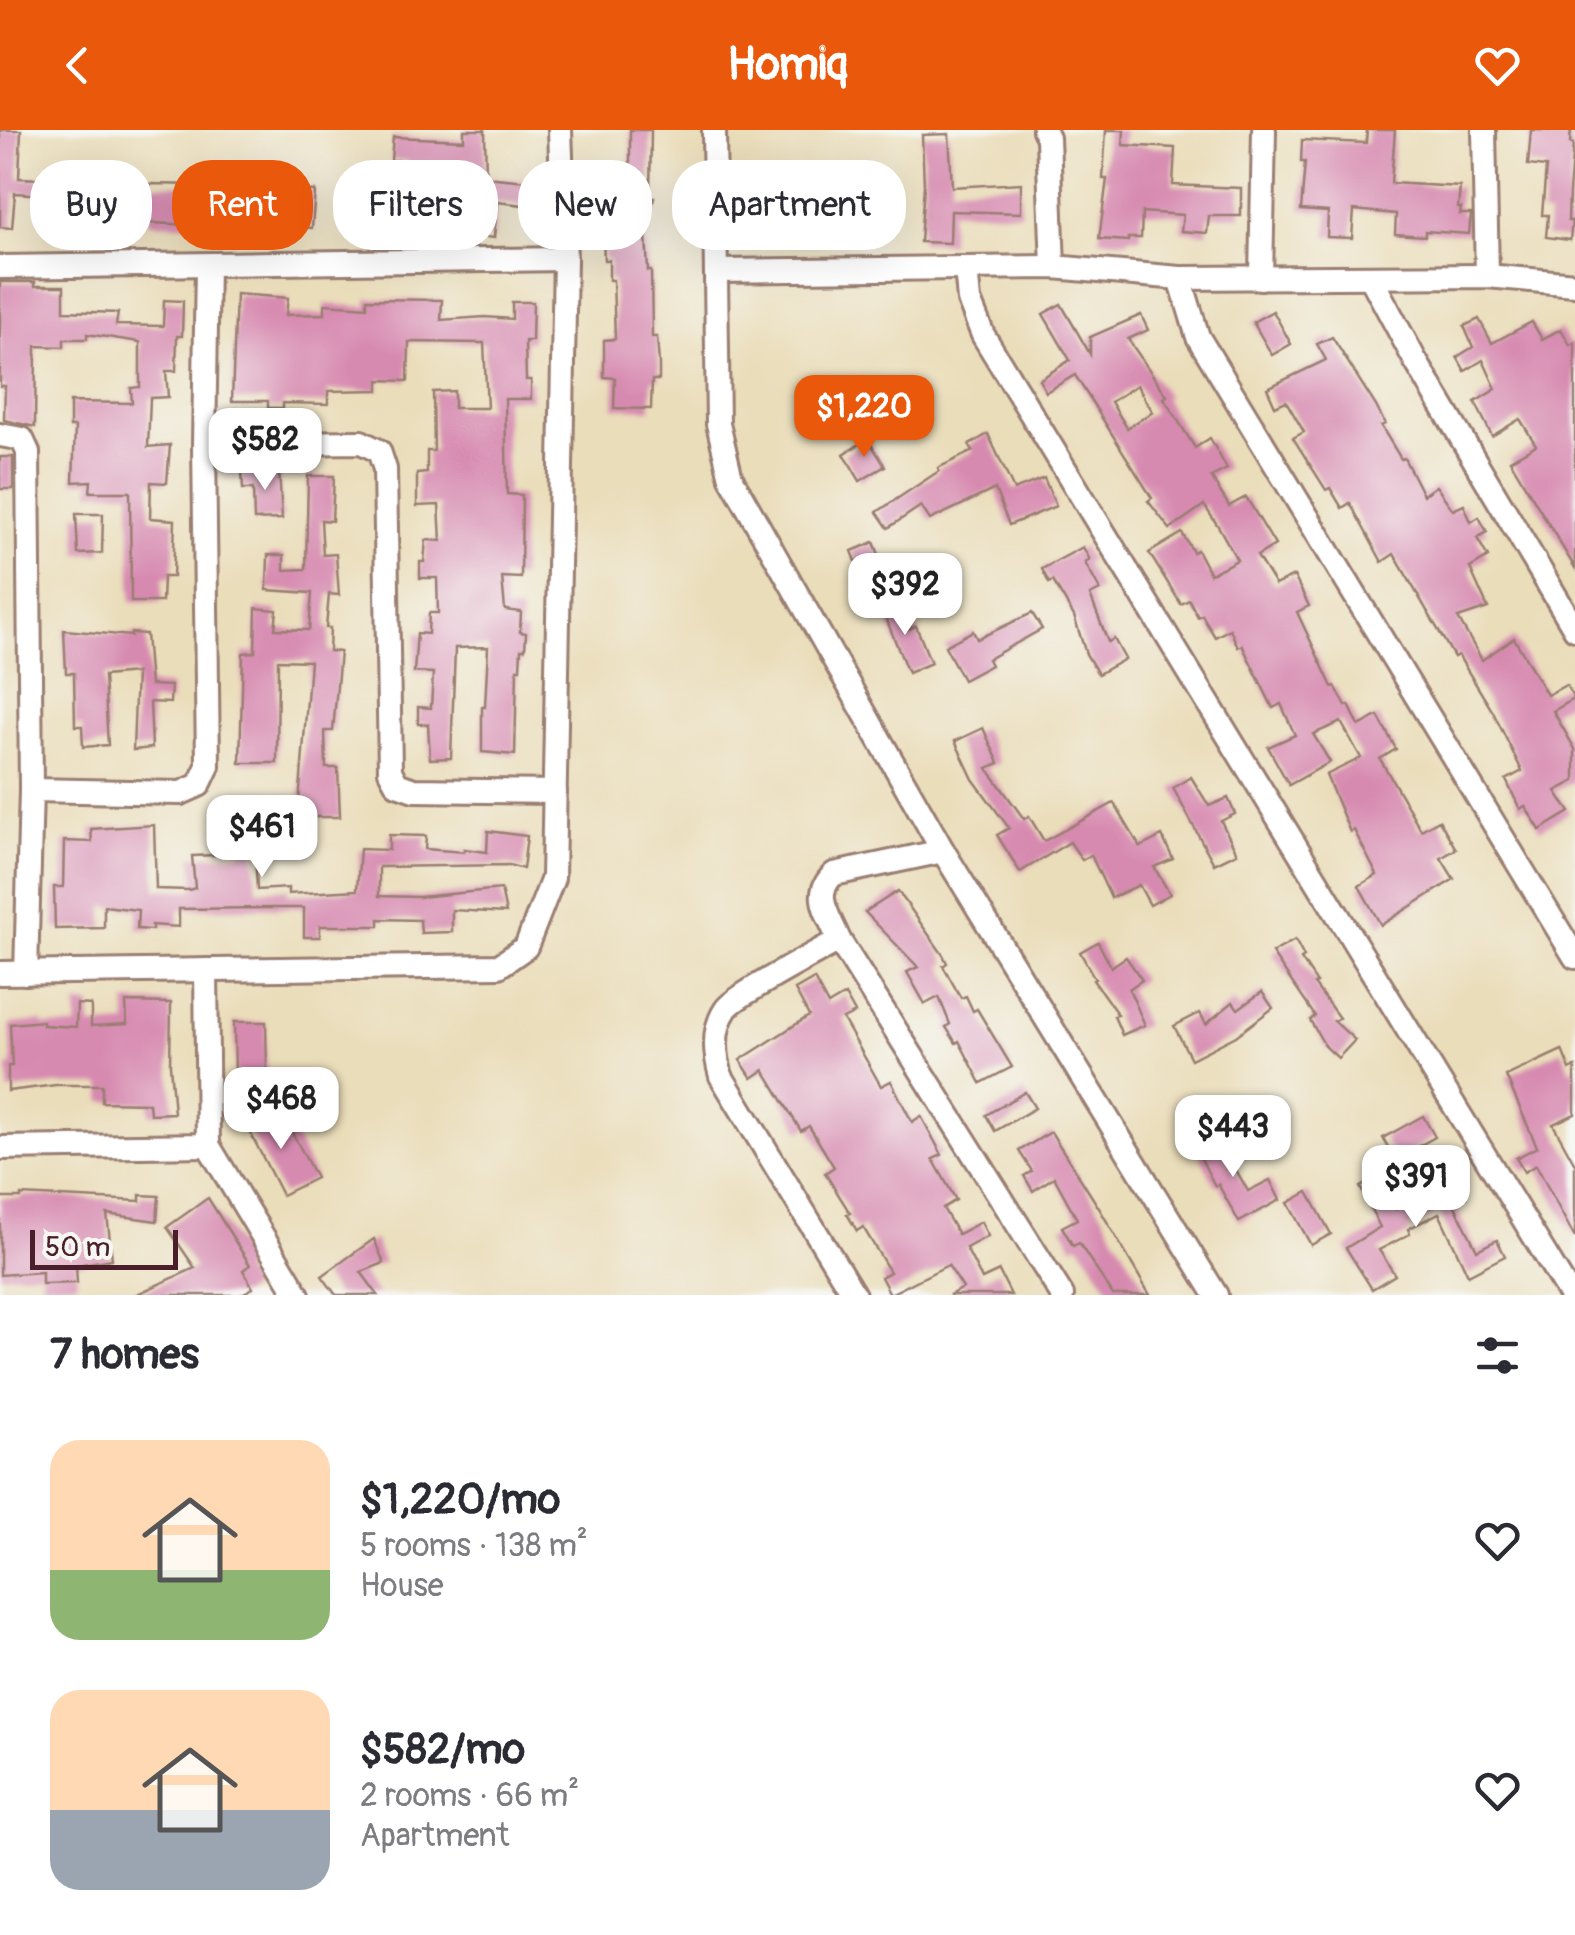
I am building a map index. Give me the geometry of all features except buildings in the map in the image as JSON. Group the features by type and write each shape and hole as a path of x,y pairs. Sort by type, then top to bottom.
{"street":[{"path":"0,973 500,966 526,947 542,915 553,878 564,259 560,130"},
{"path":"714,130 718,424 731,478 943,851 1216,1295"},
{"path":"1044,130 1048,138 1053,267"},
{"path":"1261,278 1264,130"},
{"path":"1484,130 1487,276"},
{"path":"0,267 564,259"},
{"path":"31,790 180,793 199,786 208,766 204,444 207,266"},
{"path":"718,271 1053,267 1180,278 1487,276 1575,284"},
{"path":"966,268 968,300 982,335 1570,1295"},
{"path":"1180,278 1198,337 1575,957"},
{"path":"1371,278 1575,629"},
{"path":"0,434 22,439 28,452 31,790 26,974"},
{"path":"204,444 361,442 379,451 385,469 390,771 397,784 414,790 555,792"},
{"path":"943,851 834,874 823,884 821,896 839,940 1062,1295"},
{"path":"839,940 727,1006 717,1029 715,1055 720,1076 854,1295"},
{"path":"206,970 208,1145 298,1295"},
{"path":"0,1148 208,1145"}]}
